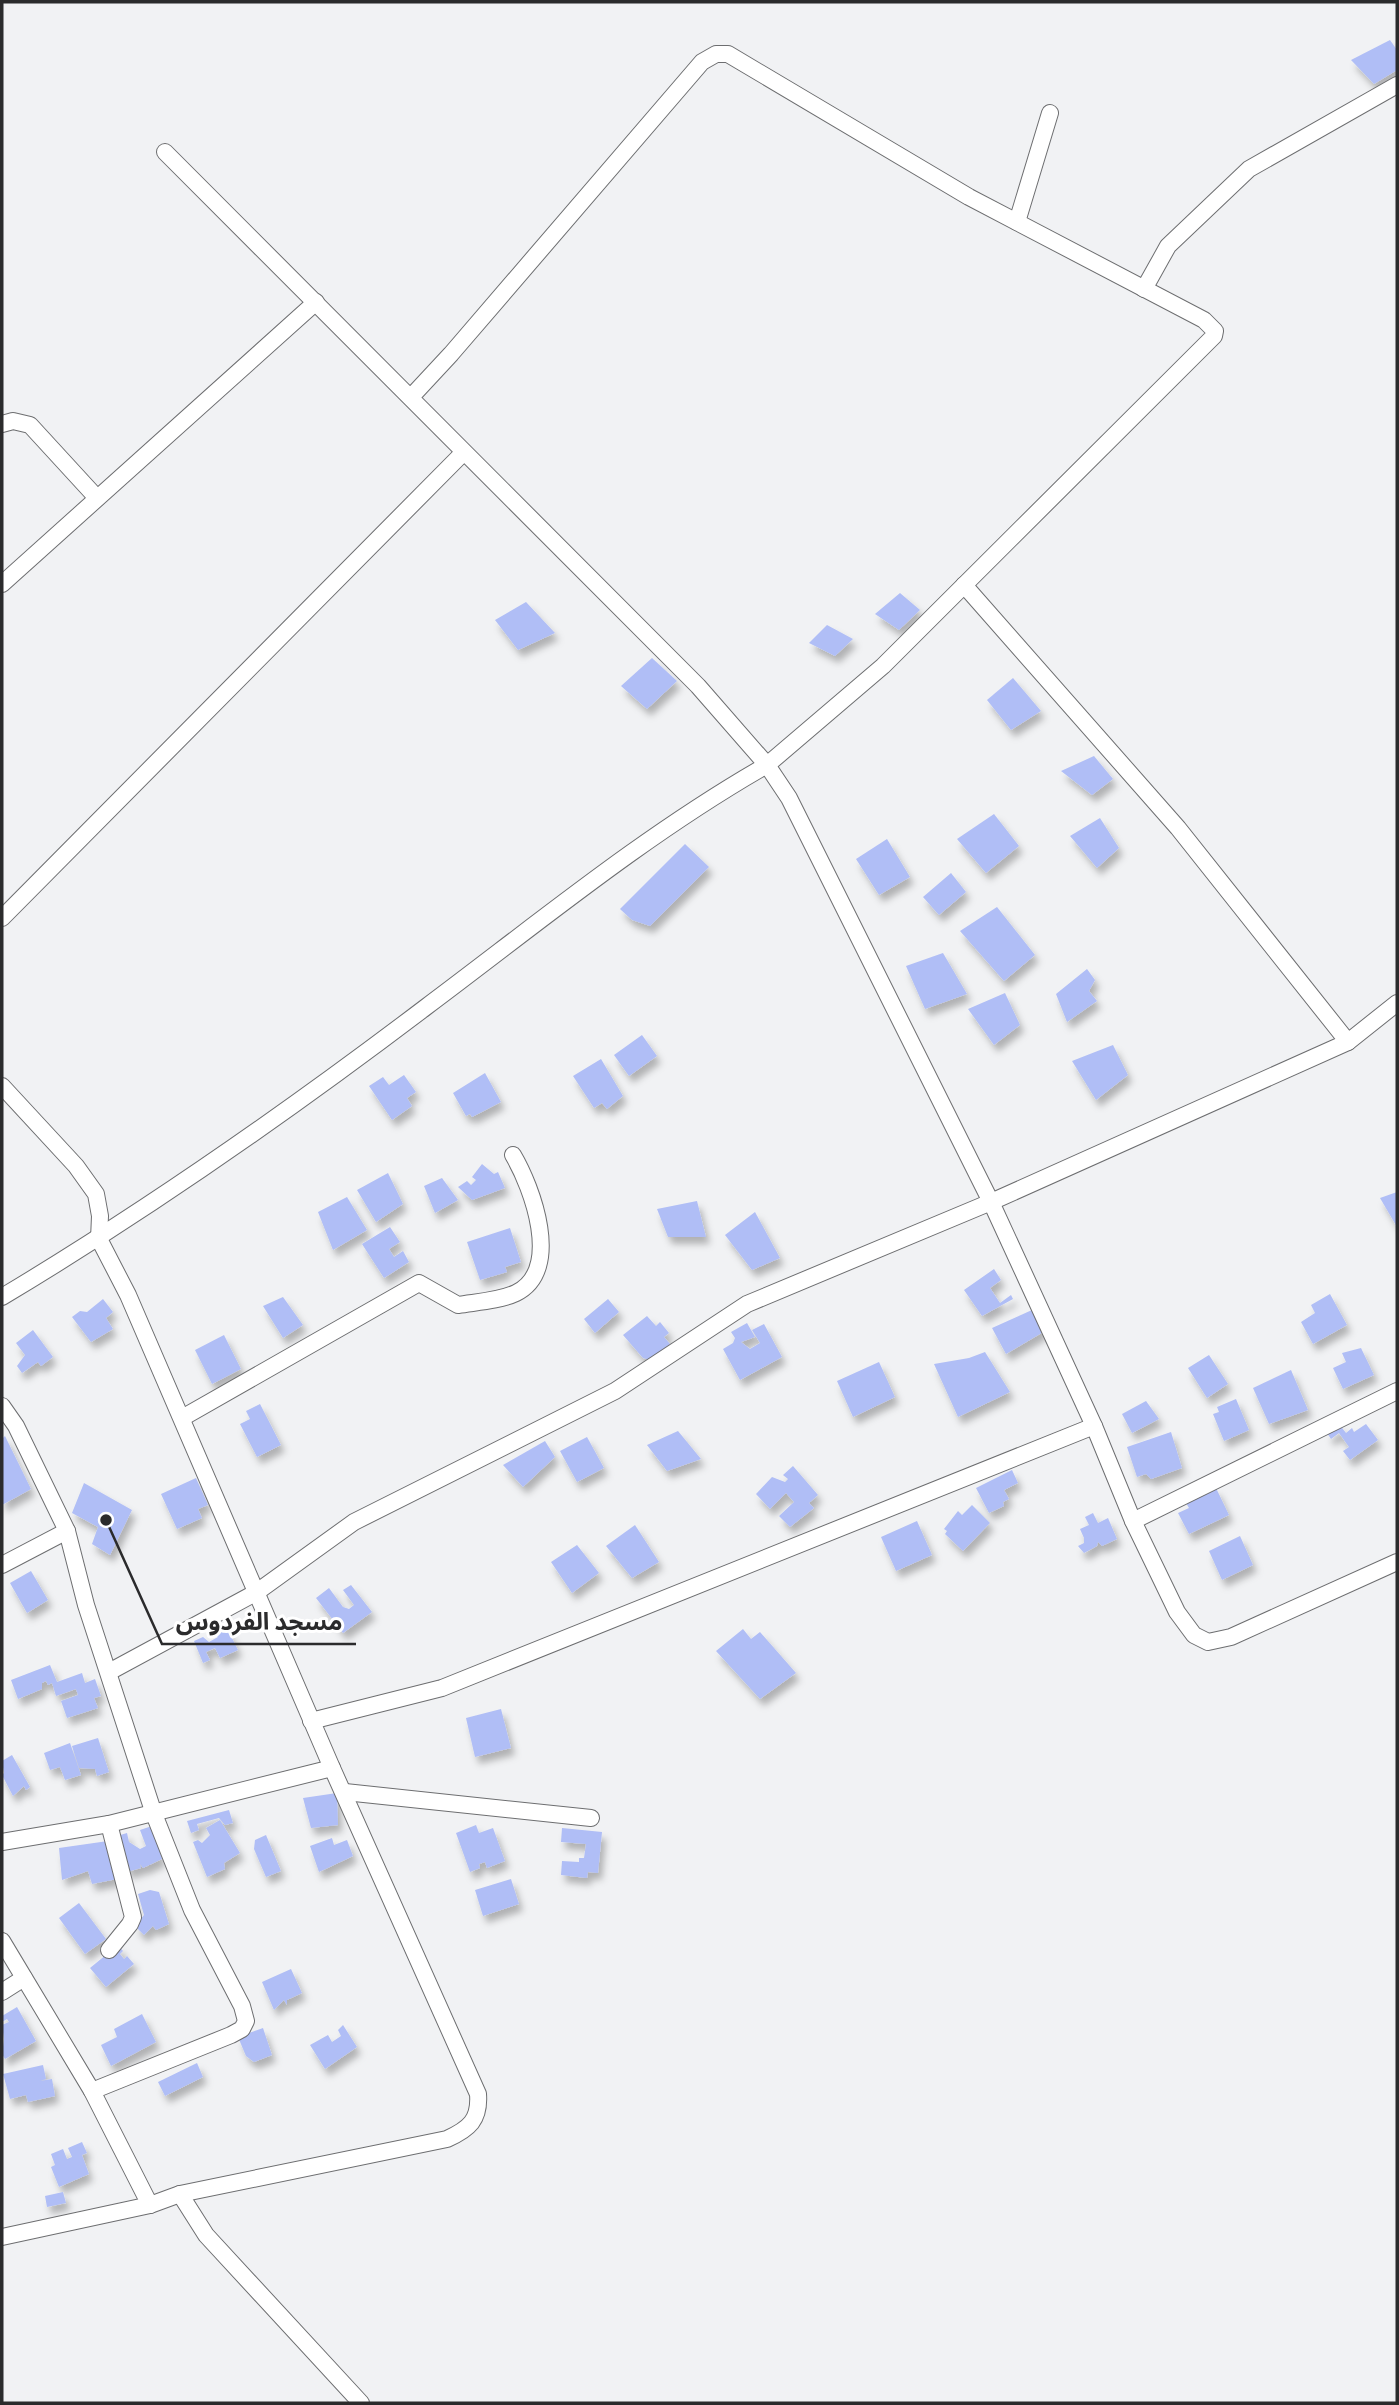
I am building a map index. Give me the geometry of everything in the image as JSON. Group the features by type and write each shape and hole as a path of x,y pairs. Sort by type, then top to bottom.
{"street":[{"path":"2,1297 99,1239 187,1181 681,820 767,765 883,666 1214,336 1211,325 1017,222 727,54 716,54 702,62 411,397"},
{"path":"1144,289 1168,246 1249,169 1397,85"},
{"path":"1017,222 1050,113"},
{"path":"165,152 698,686 767,765 795,810 992,1202 1094,1426 1133,1521 1177,1612 1194,1635 1208,1642 1231,1637 1397,1562"},
{"path":"2,584 316,302"},
{"path":"2,424 13,421 30,425 97,498"},
{"path":"2,918 463,453"},
{"path":"964,585 1178,828 1348,1041"},
{"path":"109,1672 257,1592 354,1522 615,1391 747,1304 992,1202 1348,1041 1397,1003"},
{"path":"2,1086 76,1166 96,1194 100,1216 99,1239 128,1295 311,1721 478,2094 479,2107 475,2122 455,2135 421,2146 180,2194 150,2205 2,2237"},
{"path":"182,1418 419,1283 458,1305 518,1292 534,1274 543,1242 536,1210 513,1155"},
{"path":"1133,1521 1397,1391"},
{"path":"2,1406 16,1426 67,1531 86,1605 153,1814 191,1910 242,2006 246,2021 242,2029 231,2035 92,2091"},
{"path":"311,1721 442,1688 1094,1426"},
{"path":"2,1565 67,1531"},
{"path":"2,1842 109,1824 332,1768"},
{"path":"345,1792 591,1818"},
{"path":"109,1824 133,1916 130,1924 109,1950"},
{"path":"2,1941 92,2091 150,2205"},
{"path":"2,1992 24,1978"},
{"path":"180,2194 205,2235 361,2403"}],"building":[{"path":"1390,40 1397,50 1397,70 1374,84 1351,60"},
{"path":"900,593 920,610 899,630 875,614"},
{"path":"526,602 555,633 518,650 495,620"},
{"path":"827,625 853,639 835,656 809,643"},
{"path":"652,658 677,681 647,709 621,686"},
{"path":"1013,678 1041,711 1011,730 987,700"},
{"path":"1094,756 1113,779 1092,795 1061,771"},
{"path":"994,814 1019,846 986,873 957,839"},
{"path":"1100,818 1119,848 1097,868 1070,836"},
{"path":"887,839 910,877 879,895 856,859"},
{"path":"685,844 709,867 650,926 632,920 620,909"},
{"path":"951,873 966,892 939,915 923,897"},
{"path":"997,907 1035,955 1004,981 960,931"},
{"path":"943,953 967,994 925,1009 906,966"},
{"path":"1087,969 1095,980 1089,991 1097,1001 1067,1022 1056,994"},
{"path":"1005,993 1020,1025 994,1045 968,1009"},
{"path":"642,1035 657,1056 629,1076 614,1055"},
{"path":"1113,1045 1128,1075 1096,1100 1072,1061"},
{"path":"601,1059 623,1096 607,1109 602,1103 594,1108 573,1076"},
{"path":"485,1073 501,1102 472,1117 470,1114 466,1116 453,1093"},
{"path":"404,1075 416,1092 407,1098 412,1106 392,1120 369,1086 383,1077 389,1085"},
{"path":"482,1164 494,1174 498,1172 505,1188 472,1200 458,1187 467,1181 471,1185 476,1180 472,1177"},
{"path":"388,1173 403,1204 376,1222 357,1190"},
{"path":"442,1178 458,1200 435,1213 424,1186"},
{"path":"1397,1192 1397,1227 1380,1198"},
{"path":"347,1197 367,1230 333,1250 318,1212"},
{"path":"697,1201 706,1237 668,1237 657,1209"},
{"path":"755,1212 780,1258 752,1270 725,1235"},
{"path":"390,1227 400,1242 389,1249 394,1257 403,1251 409,1262 384,1278 362,1244"},
{"path":"510,1228 521,1262 505,1267 507,1272 480,1280 467,1242"},
{"path":"994,1269 1001,1280 990,1288 1000,1303 1011,1295 1013,1299 982,1316 964,1290"},
{"path":"1330,1294 1347,1325 1313,1344 1301,1322 1315,1313 1311,1305"},
{"path":"283,1297 303,1325 283,1338 263,1306"},
{"path":"103,1299 113,1312 106,1318 113,1329 91,1342 72,1317 80,1311 87,1312"},
{"path":"608,1299 619,1312 595,1333 584,1319"},
{"path":"1032,1310 1045,1331 1006,1354 992,1328"},
{"path":"647,1316 656,1326 660,1322 669,1333 664,1337 670,1344 650,1360 643,1358 623,1335"},
{"path":"747,1323 755,1337 741,1342 750,1349 760,1343 752,1330 764,1324 782,1357 740,1380 723,1349 733,1343 735,1338 731,1332"},
{"path":"33,1330 53,1357 41,1366 38,1362 22,1373 17,1366 25,1355 16,1343"},
{"path":"224,1335 241,1369 212,1384 195,1350"},
{"path":"1361,1348 1374,1375 1343,1389 1333,1368 1346,1362 1342,1353"},
{"path":"985,1352 1010,1392 958,1417 934,1364 969,1358"},
{"path":"1209,1355 1228,1384 1207,1398 1188,1368"},
{"path":"879,1362 895,1397 853,1417 837,1381"},
{"path":"1291,1370 1308,1410 1269,1424 1253,1388"},
{"path":"1236,1399 1249,1430 1224,1441 1213,1414 1219,1412 1217,1407"},
{"path":"1146,1401 1159,1419 1132,1433 1122,1414"},
{"path":"260,1404 281,1445 257,1457 240,1424 250,1419 246,1411"},
{"path":"1339,1424 1346,1433 1352,1428 1354,1432 1366,1424 1378,1440 1350,1460 1343,1451 1349,1447 1339,1433 1331,1439 1327,1433"},
{"path":"678,1431 701,1459 667,1471 647,1445"},
{"path":"1171,1432 1182,1468 1151,1479 1146,1474 1137,1477 1127,1447"},
{"path":"5,1436 31,1489 2,1505 2,1439"},
{"path":"587,1437 604,1468 577,1482 560,1451"},
{"path":"545,1441 555,1457 523,1487 503,1465"},
{"path":"793,1466 818,1495 809,1503 814,1508 790,1527 779,1516 794,1502 786,1493 770,1509 756,1494 772,1477 785,1482 788,1479 783,1475"},
{"path":"1012,1470 1018,1483 1004,1490 1009,1499 1003,1502 1004,1506 989,1513 976,1488"},
{"path":"196,1478 208,1505 198,1509 202,1518 177,1529 161,1494"},
{"path":"84,1483 132,1510 110,1555 92,1544 98,1527 72,1513"},
{"path":"1216,1488 1229,1515 1189,1534 1178,1513 1189,1508 1186,1503"},
{"path":"972,1505 990,1523 963,1551 945,1534 947,1531 944,1529 958,1511 962,1515"},
{"path":"1093,1513 1098,1523 1108,1518 1117,1539 1102,1546 1098,1542 1097,1546 1084,1553 1078,1546 1084,1543 1080,1529 1089,1525 1085,1517"},
{"path":"917,1521 932,1555 896,1571 881,1537"},
{"path":"635,1525 659,1562 632,1578 606,1546"},
{"path":"1240,1536 1253,1565 1222,1580 1209,1551"},
{"path":"577,1545 599,1573 572,1593 551,1562"},
{"path":"31,1571 48,1600 27,1613 10,1583"},
{"path":"351,1585 372,1612 343,1633 316,1598 329,1588 343,1607 349,1609 354,1605 343,1590"},
{"path":"227,1628 238,1650 220,1658 215,1648 206,1652 210,1660 203,1663 194,1641 203,1637 209,1642 218,1637 214,1633"},
{"path":"743,1629 751,1639 760,1632 796,1673 760,1699 716,1651"},
{"path":"50,1665 57,1682 82,1673 85,1683 95,1679 101,1696 94,1698 98,1708 67,1718 61,1701 78,1695 76,1689 56,1696 52,1683 48,1685 46,1681 42,1683 42,1689 18,1699 11,1680"},
{"path":"501,1709 511,1748 475,1757 466,1718"},
{"path":"98,1738 109,1772 97,1776 95,1769 79,1768 72,1746"},
{"path":"70,1743 81,1775 65,1780 60,1767 50,1770 44,1753"},
{"path":"12,1755 30,1787 26,1790 24,1786 13,1796 2,1775 2,1761"},
{"path":"337,1793 338,1825 311,1828 303,1798"},
{"path":"229,1810 233,1823 225,1825 219,1818 197,1824 199,1830 191,1833 187,1821"},
{"path":"220,1820 240,1853 224,1863 225,1869 207,1877 193,1842 198,1840 202,1843 210,1835 206,1828"},
{"path":"476,1825 479,1833 493,1828 505,1861 487,1868 485,1862 479,1864 480,1868 470,1872 456,1833"},
{"path":"152,1826 162,1859 143,1868 140,1864 141,1868 127,1872 117,1836 127,1833 129,1842 140,1849 146,1846 140,1830"},
{"path":"562,1828 602,1832 598,1873 588,1872 587,1878 561,1875 562,1861 579,1862 579,1858 584,1858 586,1844 561,1842"},
{"path":"266,1835 281,1871 266,1877 254,1849 255,1840"},
{"path":"332,1838 334,1845 347,1840 353,1856 319,1872 310,1846"},
{"path":"108,1841 117,1879 92,1884 88,1871 62,1880 59,1848"},
{"path":"511,1879 519,1904 483,1916 475,1890"},
{"path":"150,1890 159,1892 169,1924 156,1930 153,1926 144,1935 135,1926 144,1915 138,1894"},
{"path":"79,1903 106,1939 85,1954 59,1918"},
{"path":"118,1945 123,1951 120,1954 124,1959 127,1956 134,1964 106,1987 90,1968"},
{"path":"291,1969 302,1993 287,2000 287,2005 284,2000 274,2010 262,1982"},
{"path":"17,2007 36,2041 5,2059 2,2054 2,2025 9,2022 7,2019 2,2022 2,2016"},
{"path":"142,2014 156,2042 111,2066 101,2045 117,2037 114,2029"},
{"path":"343,2025 357,2047 325,2069 310,2045 328,2035 332,2042 341,2036 338,2030"},
{"path":"263,2028 272,2055 254,2062 246,2056 238,2037"},
{"path":"197,2063 203,2077 165,2096 158,2082"},
{"path":"43,2065 46,2079 40,2081 52,2079 55,2096 28,2102 26,2095 10,2099 3,2074"},
{"path":"82,2142 87,2153 82,2155 89,2174 59,2187 51,2167 55,2165 51,2154 63,2149 67,2159 72,2157 68,2148"},
{"path":"63,2192 66,2203 47,2207 45,2196"}],"place":[{"name":"مسجد الفردوس","path":"106,1520"}]}
